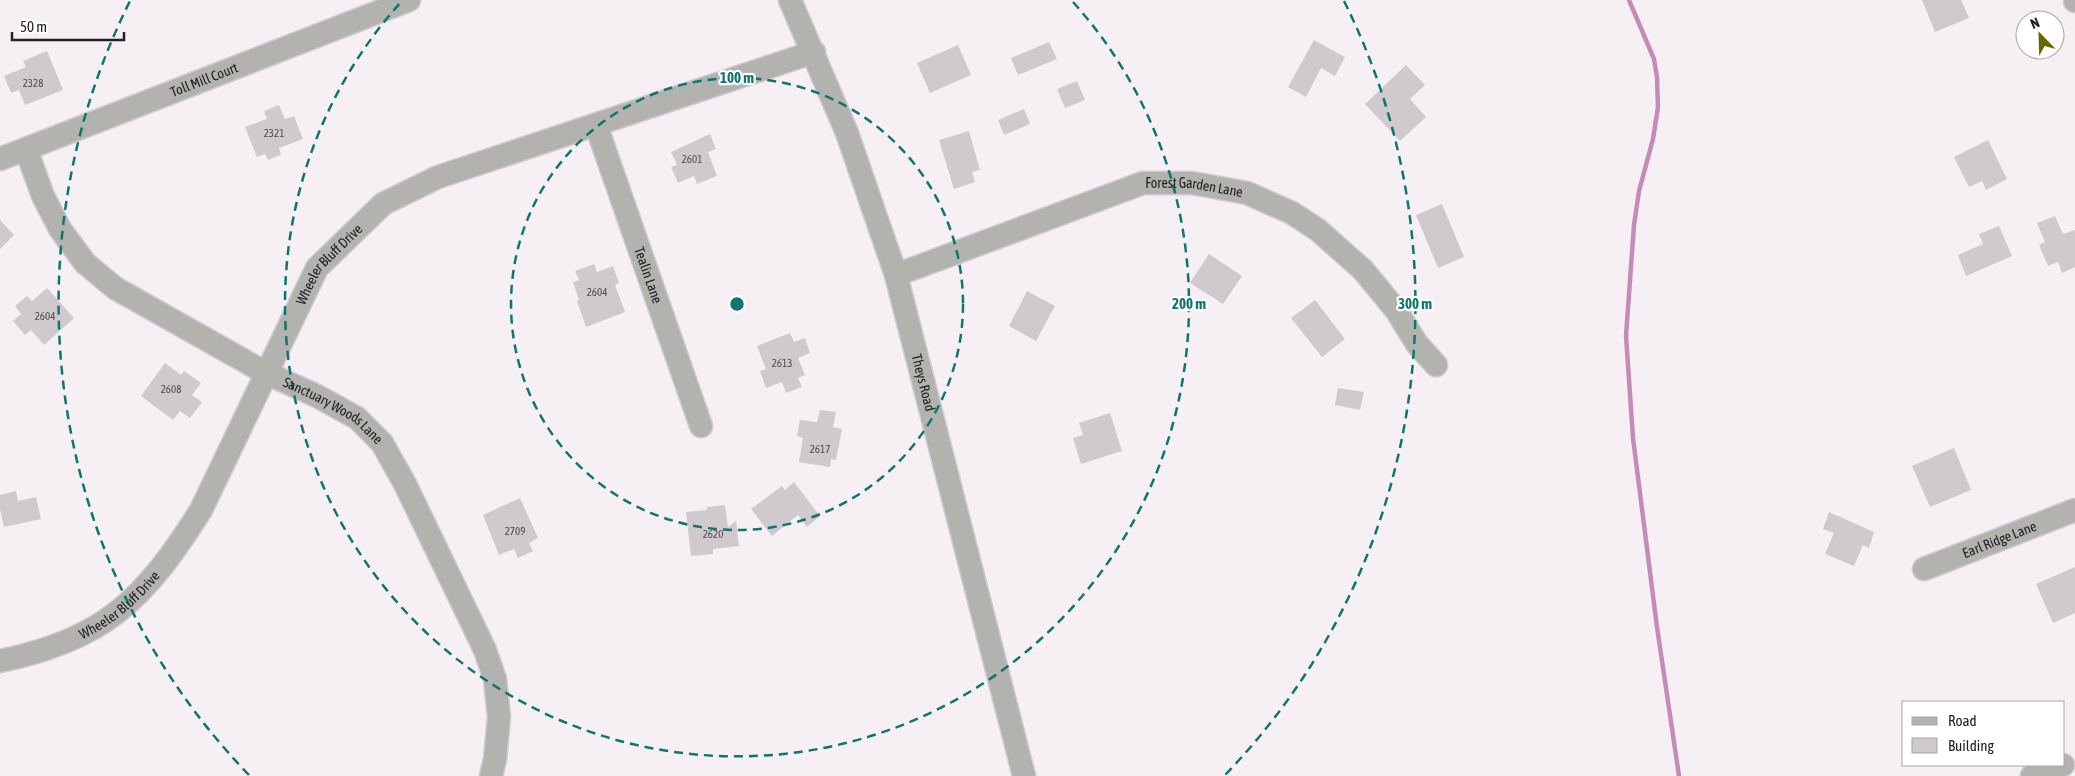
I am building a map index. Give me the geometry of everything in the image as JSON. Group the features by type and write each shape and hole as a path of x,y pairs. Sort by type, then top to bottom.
{"street":[{"name":"Toll Mill Court","path":"0,159 409,0"},
{"name":"Theys Road","path":"790,0 814,52 847,133 896,275 1024,776"},
{"name":"Wheeler Bluff Drive","path":"0,661 20,657 69,640 115,614 147,584 178,546 201,510 316,268 383,204 438,177 814,52"},
{"name":"Tealin Lane","path":"596,125 701,426"},
{"name":"Sanctuary Woods Lane","path":"26,148 43,196 60,229 86,264 115,288 266,372 317,396 357,418 382,443 405,484 485,650 495,678 499,717 495,759 491,776"},
{"name":"Forest Garden Lane","path":"896,275 1143,183 1192,183 1247,194 1292,213 1318,230 1363,270 1396,310 1417,344 1436,365"},
{"name":"Earl Ridge Lane","path":"1924,569 2075,510"},
{"path":"2032,776 2058,766"}],"building":[{"path":"1922,0 1961,0 1969,18 1935,32"},
{"path":"1314,40 1345,57 1335,76 1321,68 1306,97 1288,87"},
{"path":"1049,42 1057,59 1018,75 1011,58"},
{"path":"958,45 971,75 930,93 917,63"},
{"path":"47,51 63,90 25,105 19,90 11,93 4,76 26,67 23,61"},
{"path":"1406,65 1425,85 1410,99 1426,117 1400,141 1365,104"},
{"path":"1077,81 1085,100 1065,108 1057,89"},
{"path":"279,105 285,119 294,116 303,139 279,148 281,155 268,160 265,154 257,157 245,127 267,119 264,111"},
{"path":"1024,109 1030,124 1004,135 998,120"},
{"path":"969,131 980,170 972,172 975,182 954,189 939,140"},
{"path":"710,134 716,149 708,152 717,176 697,184 694,176 678,183 671,167 677,165 671,152"},
{"path":"1988,140 2007,179 1986,190 1982,181 1969,187 1954,157"},
{"path":"1442,204 1464,257 1438,268 1416,215"},
{"path":"2055,216 2063,234 2075,230 2075,267 2062,273 2058,262 2048,266 2039,245 2045,242 2037,223"},
{"path":"0,220 14,235 0,249"},
{"path":"1999,226 2012,256 1966,276 1958,255 1983,244 1979,234"},
{"path":"1209,254 1242,276 1223,304 1190,283"},
{"path":"594,264 597,272 613,266 619,283 615,285 625,312 586,327 573,282 579,280 575,271"},
{"path":"47,288 74,318 44,345 31,330 25,335 13,321 21,314 15,306 27,296 32,301"},
{"path":"1027,291 1055,306 1036,341 1009,326"},
{"path":"1315,300 1345,339 1322,357 1291,318"},
{"path":"790,333 794,342 805,338 810,353 798,358 805,375 798,378 802,387 786,393 782,382 766,388 760,371 766,369 757,346"},
{"path":"165,363 181,375 184,371 201,383 192,395 202,402 190,418 180,411 173,420 141,396"},
{"path":"1338,388 1364,392 1360,410 1335,405"},
{"path":"820,410 836,412 833,427 842,429 836,460 831,459 830,467 799,462 803,438 797,436 800,420 817,422"},
{"path":"1110,413 1122,451 1081,464 1073,438 1083,435 1079,423"},
{"path":"1954,448 1971,490 1930,507 1912,466"},
{"path":"794,482 820,516 807,527 798,515 772,536 751,509 782,486 785,490"},
{"path":"16,491 18,501 36,497 41,519 4,527 0,509 0,495"},
{"path":"520,498 538,538 529,543 533,551 518,558 514,549 499,555 483,515"},
{"path":"725,505 728,527 736,521 739,546 713,549 713,554 691,556 686,512 707,510 707,507"},
{"path":"1829,512 1874,532 1869,548 1863,545 1854,566 1825,554 1834,533 1823,529"},
{"path":"2075,567 2075,613 2053,623 2036,584"}],"waterway":[{"path":"1629,0 1654,59 1658,107 1653,139 1639,191 1634,225 1626,336 1633,438 1657,627 1679,776"}]}
